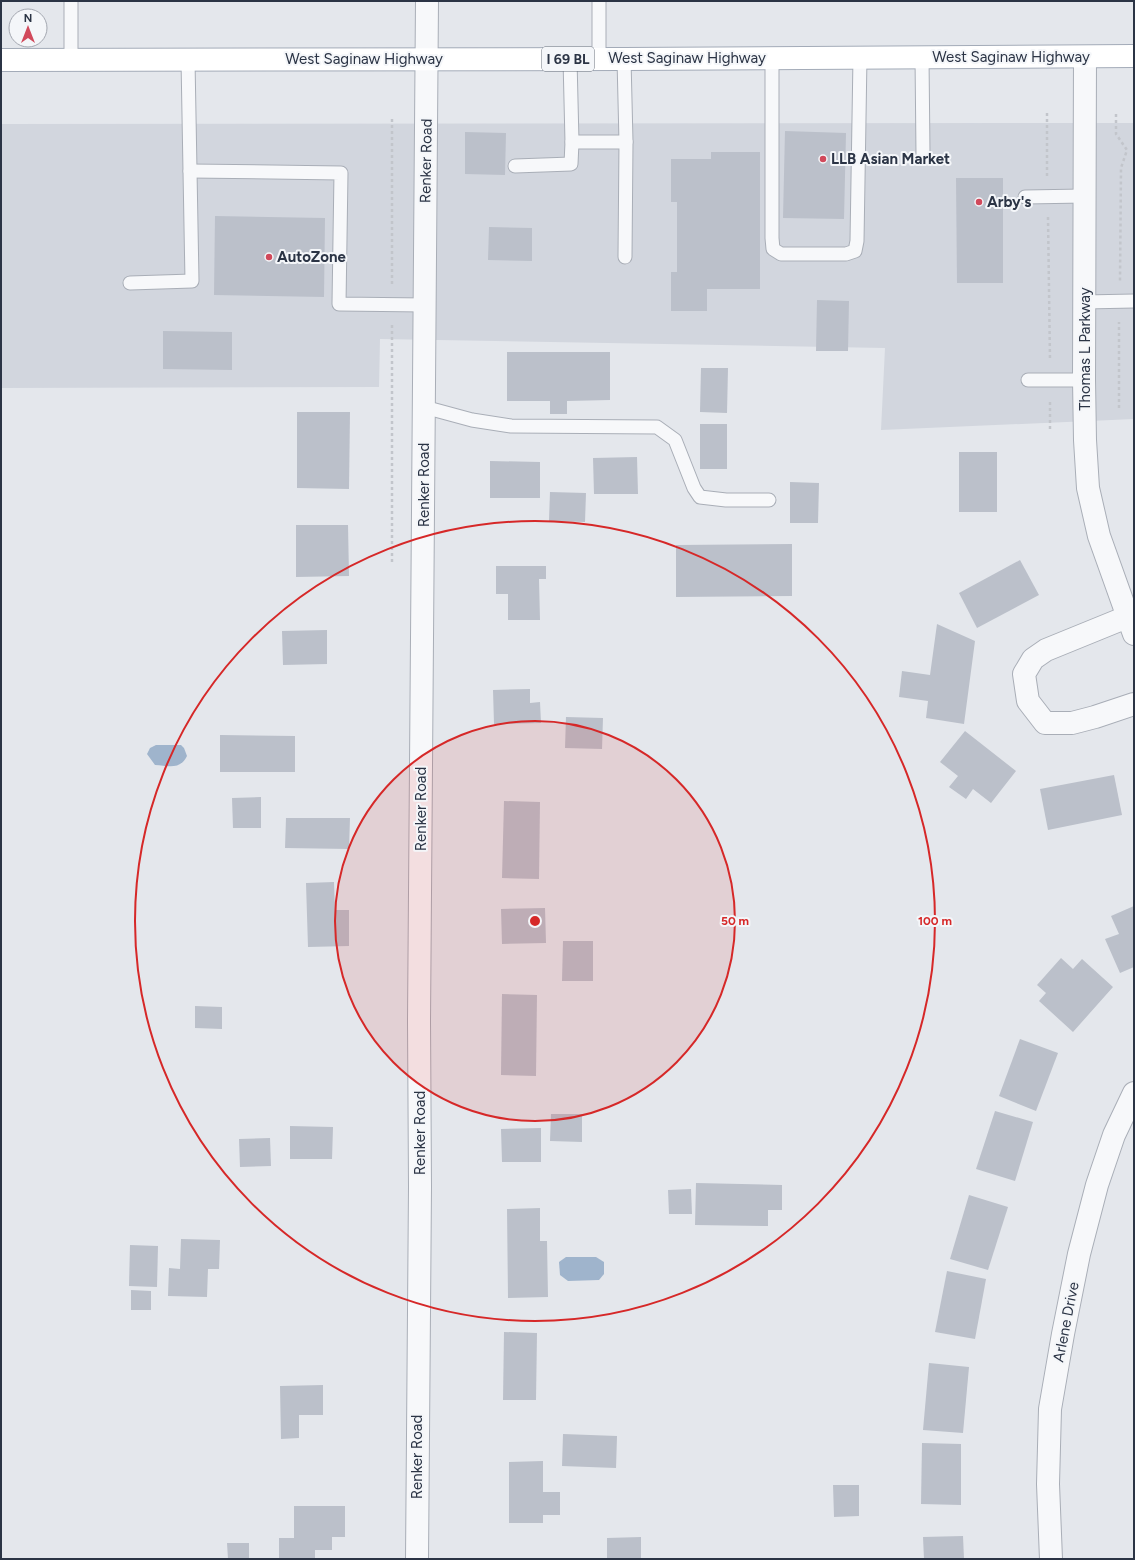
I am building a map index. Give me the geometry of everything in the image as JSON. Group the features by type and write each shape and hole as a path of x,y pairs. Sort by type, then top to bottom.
{"main road":[{"name":"West Saginaw Highway","path":"1,60 624,60 1134,56"}],"street":[{"name":"Renker Road","path":"417,1559 420,1187 419,1005 427,1"},
{"name":"Thomas L Parkway","path":"1085,57 1084,380 1085,440 1088,488 1099,536 1130,626"},
{"path":"1130,626 1046,650 1033,659 1024,674 1028,701 1045,723 1072,723 1134,704"},
{"name":"Arlene Drive","path":"1051,1559 1048,1484 1050,1409 1063,1334 1079,1254 1097,1185 1114,1135 1134,1093"}],"lane":[{"path":"71,1 71,60"},
{"path":"599,1 599,59"},
{"path":"772,58 772,238 774,250 781,254 846,254 855,251 857,241 860,57"},
{"path":"922,57 923,154"},
{"path":"515,166 569,165 571,162 570,59"},
{"path":"130,283 192,281 188,60"},
{"path":"624,60 626,142 625,257"},
{"path":"572,142 626,142"},
{"path":"190,171 341,173 339,304 425,305"},
{"path":"1025,197 1084,196"},
{"path":"1084,302 1134,301"},
{"path":"1028,380 1084,380"},
{"path":"424,408 472,420 511,426 657,427 675,440 694,488 700,497 726,500 769,500"}],"path":[{"path":"1047,113 1050,429"},
{"path":"1116,114 1116,134 1127,150 1121,168 1119,408"},
{"path":"392,116 392,562"}],"shaded area":[{"path":"1134,123 1134,419 881,430 885,348 380,339 379,387 1,388 1,124"}],"water":[{"path":"156,745 181,745 187,756 181,763 174,766 155,765 147,754 150,748"},
{"path":"566,1257 596,1257 604,1262 604,1274 599,1280 568,1281 560,1275 559,1262"}],"building":[{"path":"785,131 846,133 844,219 783,218"},
{"path":"465,132 506,133 505,175 465,174"},
{"path":"711,152 760,152 760,289 707,289 707,311 671,311 671,272 677,272 677,202 671,202 671,159 711,159"},
{"path":"956,178 1003,178 1003,283 957,283"},
{"name":"AutoZone","path":"215,216 325,218 324,297 214,295"},
{"path":"489,227 532,228 532,261 488,260"},
{"path":"817,300 849,301 848,351 816,351"},
{"path":"163,331 232,332 232,370 163,369"},
{"path":"507,352 610,352 610,400 567,401 567,414 550,414 550,401 507,401"},
{"path":"701,368 728,368 727,413 700,412"},
{"path":"297,412 350,412 349,489 297,488"},
{"path":"700,424 727,424 727,469 700,469"},
{"path":"959,452 997,452 997,512 959,512"},
{"path":"637,457 638,494 594,494 593,458"},
{"path":"490,461 540,462 540,498 490,498"},
{"path":"790,482 819,483 818,523 790,523"},
{"path":"550,492 586,493 585,522 549,521"},
{"path":"296,525 348,525 349,576 296,577"},
{"path":"792,544 792,596 676,597 676,545"},
{"path":"1020,560 1039,595 977,628 959,593"},
{"path":"496,566 546,566 546,579 539,579 540,620 508,620 508,594 496,594"},
{"path":"937,624 975,641 964,724 926,718 928,701 899,697 902,671 930,675"},
{"path":"327,630 327,664 283,665 282,631"},
{"path":"530,689 530,703 540,702 541,723 494,724 493,690"},
{"path":"566,717 603,718 602,749 565,748"},
{"path":"965,731 1016,771 991,803 973,789 966,799 949,787 958,776 940,762"},
{"path":"220,735 295,736 295,772 220,772"},
{"path":"1114,775 1122,815 1048,830 1040,789"},
{"path":"261,797 261,828 233,828 232,798"},
{"path":"504,801 540,802 539,879 502,878"},
{"path":"286,818 350,818 349,849 285,848"},
{"path":"334,882 335,910 349,910 349,946 308,947 306,883"},
{"path":"1134,906 1134,967 1120,973 1105,939 1119,934 1111,916"},
{"path":"545,908 546,943 502,944 501,909"},
{"path":"563,941 593,941 593,981 562,981"},
{"path":"1061,958 1073,969 1082,959 1113,987 1073,1032 1039,1001 1046,993 1037,985"},
{"path":"502,994 537,995 536,1076 501,1075"},
{"path":"195,1006 222,1007 222,1029 195,1028"},
{"path":"1020,1039 1058,1053 1036,1111 999,1096"},
{"path":"995,1111 1033,1122 1015,1181 976,1169"},
{"path":"551,1114 582,1114 582,1142 550,1141"},
{"path":"290,1126 333,1127 332,1159 290,1159"},
{"path":"541,1128 541,1162 502,1162 501,1129"},
{"path":"270,1138 271,1166 240,1167 239,1139"},
{"path":"696,1183 782,1185 782,1210 768,1210 768,1226 695,1225"},
{"path":"691,1189 692,1214 669,1214 668,1190"},
{"path":"969,1195 1008,1207 988,1270 950,1259"},
{"path":"540,1208 540,1241 547,1241 548,1297 508,1298 507,1209"},
{"path":"181,1239 220,1240 219,1269 208,1269 207,1297 168,1296 169,1268 180,1269"},
{"path":"130,1245 158,1246 157,1287 129,1286"},
{"path":"947,1271 986,1279 975,1339 935,1332"},
{"path":"131,1290 151,1291 151,1310 131,1310"},
{"path":"504,1332 537,1333 536,1400 503,1400"},
{"path":"929,1363 969,1367 963,1433 923,1430"},
{"path":"323,1385 323,1415 299,1415 299,1438 281,1439 280,1386"},
{"path":"563,1434 617,1436 616,1468 562,1466"},
{"path":"922,1443 961,1444 961,1505 921,1504"},
{"path":"543,1461 543,1492 560,1492 560,1515 543,1515 543,1523 509,1523 509,1462"},
{"path":"833,1485 859,1485 859,1516 834,1517"},
{"path":"294,1506 345,1506 345,1537 332,1537 332,1550 315,1550 315,1559 279,1559 279,1538 294,1538"},
{"path":"963,1536 964,1559 924,1559 923,1537"},
{"path":"641,1537 641,1559 607,1559 607,1538"},
{"path":"227,1543 249,1543 249,1559 228,1559"}],"place":[{"name":"LLB Asian Market","path":"823,159"},
{"name":"Arby's","path":"979,202"},
{"name":"AutoZone","path":"269,257"}]}
